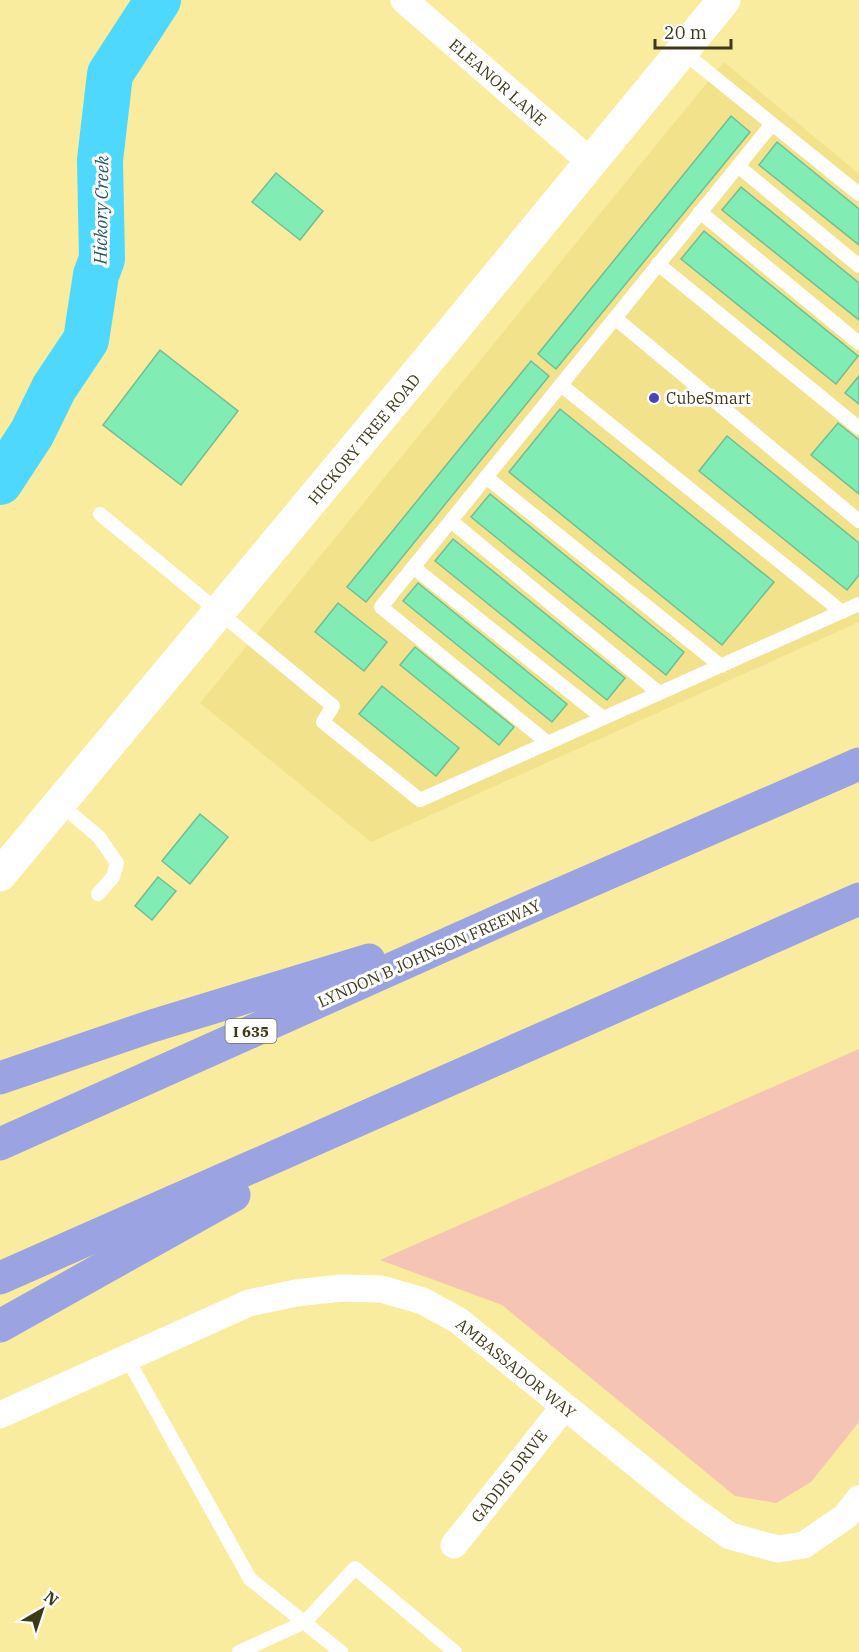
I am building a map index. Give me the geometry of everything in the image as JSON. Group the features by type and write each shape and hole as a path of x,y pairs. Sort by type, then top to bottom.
{"highway":[{"name":"LYNDON B JOHNSON FREEWAY","path":"0,1144 503,919 859,765"},
{"path":"0,1278 859,899"},
{"path":"0,1078 152,1026 503,919"},
{"path":"0,1326 402,1101"}],"street":[{"name":"ELEANOR LANE","path":"404,0 592,163"},
{"name":"HICKORY TREE ROAD","path":"0,874 592,163 724,0"},
{"name":"AMBASSADOR WAY","path":"0,1415 249,1303 296,1293 340,1288 381,1289 423,1301 459,1321 692,1509 730,1536 778,1549 804,1545 855,1514"},
{"name":"GADDIS DRIVE","path":"454,1545 564,1407"}],"lane":[{"path":"682,51 859,194"},
{"path":"548,743 381,607 772,124"},
{"path":"738,166 859,266"},
{"path":"700,212 859,343"},
{"path":"658,264 859,428"},
{"path":"615,318 859,521"},
{"path":"561,385 842,612"},
{"path":"486,477 721,666"},
{"path":"100,514 333,706 323,722 420,800 859,604"},
{"path":"451,520 659,693"},
{"path":"413,567 603,718"},
{"path":"60,804 99,837 117,863 113,877 98,894"},
{"path":"127,1358 250,1579 341,1652"},
{"path":"240,1652 305,1622 355,1568 456,1652"}],"shaded area":[{"name":"CubeSmart","path":"724,62 859,174 859,622 371,842 200,703"},
{"path":"859,1049 859,1422 811,1482 776,1503 735,1496 502,1305 380,1260"}],"building":[{"path":"731,116 750,132 556,369 538,354"},
{"path":"777,142 859,209 859,245 759,165"},
{"path":"276,173 323,211 300,240 252,202"},
{"path":"741,187 859,283 859,320 722,210"},
{"path":"704,231 858,356 836,384 681,259"},
{"path":"160,350 238,411 181,485 103,425"},
{"path":"531,361 549,376 366,602 347,587"},
{"path":"859,376 859,404 845,393"},
{"path":"560,409 774,582 722,645 509,472"},
{"path":"838,423 859,440 859,494 811,455"},
{"path":"727,436 859,543 859,575 847,590 699,471"},
{"path":"490,494 684,652 666,675 471,517"},
{"path":"453,539 625,678 607,700 435,561"},
{"path":"418,583 567,704 552,722 403,601"},
{"path":"338,603 387,642 364,671 315,632"},
{"path":"415,647 514,727 499,745 400,665"},
{"path":"382,686 459,748 436,776 359,714"},
{"path":"200,814 228,837 190,884 162,861"},
{"path":"158,877 176,891 152,920 135,906"}],"waterway":[{"name":"Hickory Creek","path":"0,482 32,433 54,388 86,340 96,275 102,259 100,160 110,74 158,0"}],"place":[{"name":"CubeSmart","path":"654,398"}]}
